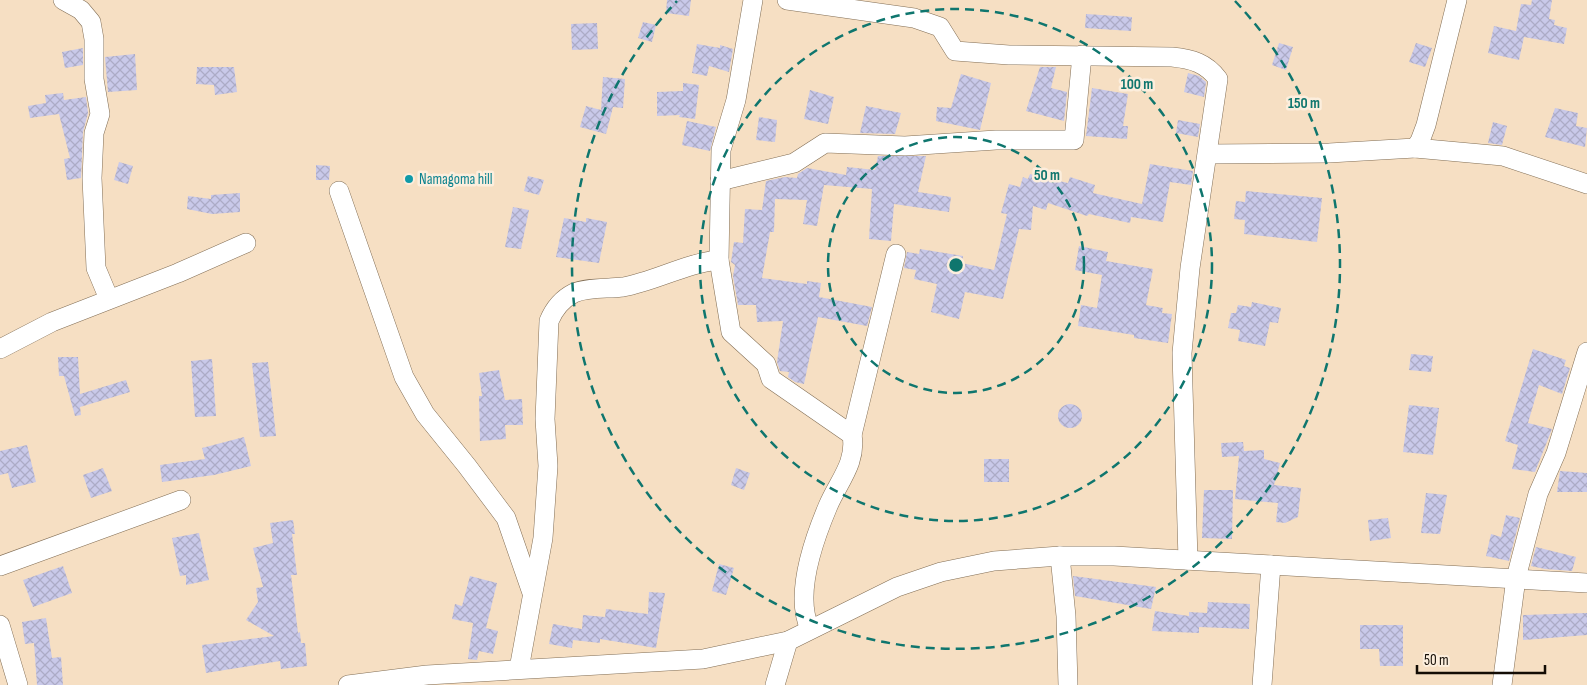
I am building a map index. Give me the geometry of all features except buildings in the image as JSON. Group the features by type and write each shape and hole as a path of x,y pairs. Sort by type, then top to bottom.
{"street":[{"path":"63,0 81,10 91,22 94,39 94,78 100,114 94,133 92,178 96,268 109,299"},
{"path":"753,0 736,100 721,150 719,260 731,332 766,364 771,379 852,435"},
{"path":"788,0 914,18 940,27 955,51 1009,55 1172,57 1190,59 1206,66 1218,79 1190,268 1182,354 1188,560"},
{"path":"1415,148 1426,125 1457,0"},
{"path":"720,181 794,163 825,143 905,146 996,140 1074,140 1082,55"},
{"path":"1208,154 1329,153 1415,148 1503,156 1587,184"},
{"path":"339,191 404,376 424,414 467,466 506,518 532,594"},
{"path":"0,349 52,322 178,273 246,243"},
{"path":"810,628 804,617 805,580 828,505 847,471 854,446 852,435 896,254"},
{"path":"519,669 543,538 548,466 545,419 549,321 553,311 563,299 576,292 625,286 719,260"},
{"path":"1502,685 1516,578 1538,494 1556,453 1587,352"},
{"path":"0,566 181,500"},
{"path":"1060,556 1066,616 1068,685"},
{"path":"348,685 427,675 703,659 788,641 810,628 897,587 941,572 994,561 1060,556 1188,560 1587,583"},
{"path":"1262,685 1271,565"},
{"path":"0,626 18,685"},
{"path":"776,685 788,641"}],"place":[{"name":"Namagoma hill","path":"409,179"}]}
